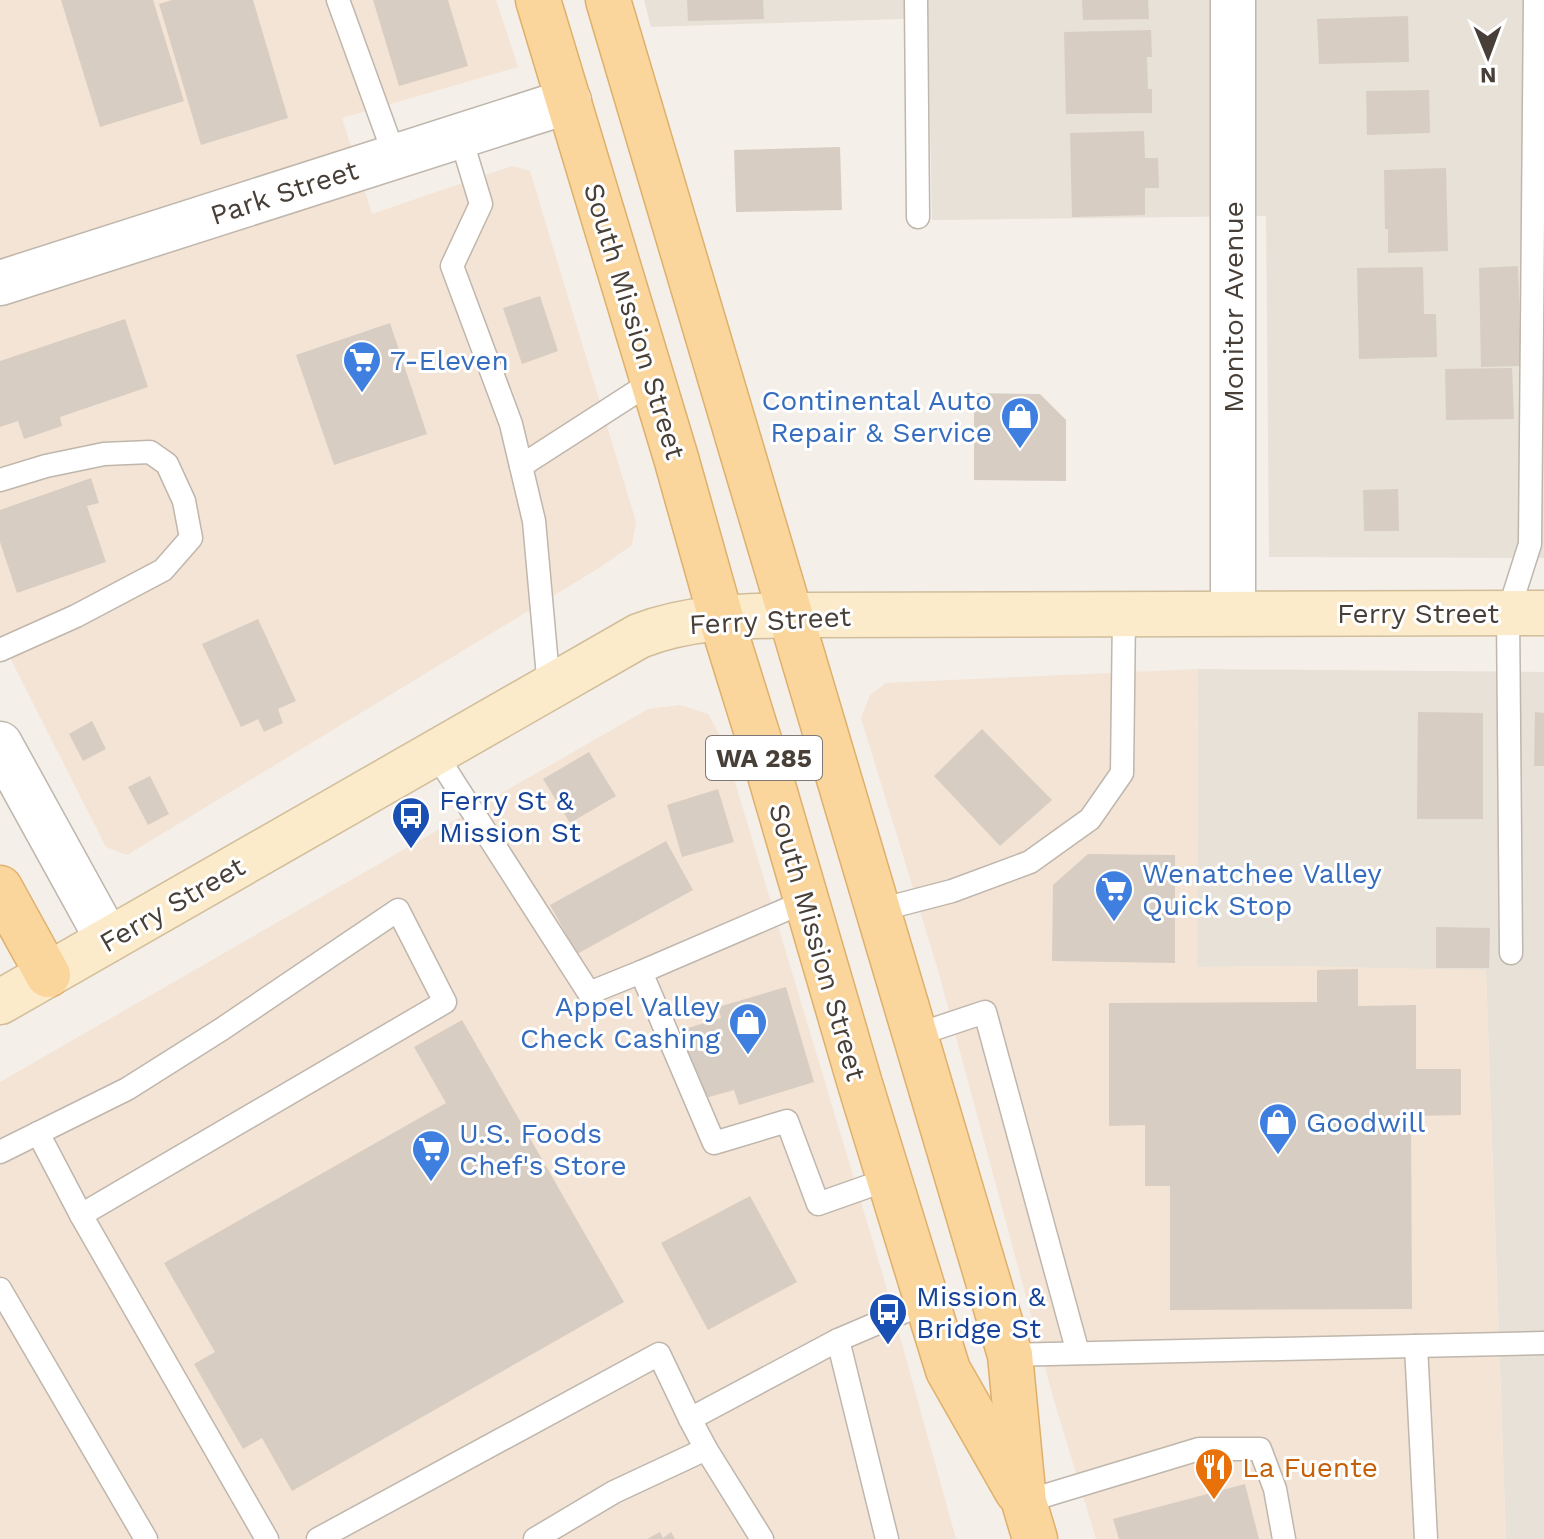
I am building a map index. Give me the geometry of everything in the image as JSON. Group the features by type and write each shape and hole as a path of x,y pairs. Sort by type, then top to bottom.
{"main road":[{"name":"South Mission Street","path":"538,0 948,1370 1029,1520"},
{"name":"WA 285","path":"608,0 1010,1355 1029,1520"},
{"name":"Ferry Street","path":"0,1002 549,688 648,633 674,625 721,618 791,615 1526,613"},
{"path":"0,888 48,975"}],"street":[{"name":"Monitor Avenue","path":"1233,0 1233,613"},
{"name":"Park Street","path":"0,283 569,101"},
{"path":"0,744 108,940"}],"lane":[{"path":"338,0 395,157"},
{"path":"916,0 918,217"},
{"path":"1511,953 1530,544 1535,0"},
{"path":"460,135 481,204 452,266 511,424 534,521 549,688"},
{"path":"521,466 653,381"},
{"path":"0,480 46,466 104,454 150,452 167,464 184,501 191,538 163,570 76,616 0,650"},
{"path":"879,910 952,891 1030,862 1090,819 1122,773 1124,614"},
{"path":"435,753 589,993 806,901"},
{"path":"0,1152 127,1089 398,910 445,1002 81,1215"},
{"path":"641,972 714,1143 787,1121 818,1204 889,1179"},
{"path":"916,1035 985,1012 1078,1353"},
{"path":"38,1133 81,1215 267,1539"},
{"path":"0,1289 146,1539"},
{"path":"690,1419 838,1340 927,1302"},
{"path":"838,1340 887,1539"},
{"path":"1010,1355 1544,1343"},
{"path":"1416,1346 1426,1539"},
{"path":"318,1539 659,1354 706,1449 762,1539"},
{"path":"535,1539 614,1492 706,1449"},
{"path":"1029,1520 1199,1449 1260,1449 1275,1489 1284,1539"}],"shaded area":[{"path":"0,0 496,0 518,67 342,118 372,214 512,166 530,171 636,522 632,545 599,568 127,855 106,847 0,638"},
{"path":"644,0 1544,0 1544,558 1269,557 1266,216 932,220 928,18 651,27"},
{"path":"1198,669 1544,672 1544,1539 1506,1539 1486,971 1197,967"},
{"path":"1198,669 1197,967 1486,970 1506,1539 1096,1539 1053,1397 938,970 861,718 870,695 886,683"},
{"path":"680,705 708,714 722,739 884,1279 956,1539 0,1539 0,1082 648,709"}],"building":[{"path":"61,0 153,0 184,101 100,127"},
{"path":"172,0 253,0 288,118 201,145 159,4"},
{"path":"373,0 448,0 468,66 399,86"},
{"path":"687,0 763,0 764,19 688,21"},
{"path":"1082,0 1148,0 1149,19 1083,20"},
{"path":"1408,16 1409,62 1319,64 1317,19"},
{"path":"1151,30 1152,57 1147,57 1152,113 1066,114 1064,32"},
{"path":"1429,90 1430,133 1367,135 1366,91"},
{"path":"1144,131 1145,158 1158,158 1159,188 1145,188 1145,215 1072,217 1070,133"},
{"path":"840,147 842,210 736,212 734,150"},
{"path":"1446,168 1448,251 1388,253 1384,170"},
{"path":"1518,266 1521,366 1481,367 1479,268"},
{"path":"1423,267 1424,314 1436,314 1437,357 1359,359 1357,268"},
{"name":"7-Eleven","path":"540,296 558,351 522,364 503,308"},
{"path":"125,319 148,387 60,417 62,426 24,439 18,421 0,427 0,361"},
{"name":"7-Eleven","path":"390,323 427,434 334,465 296,355"},
{"path":"1512,368 1514,419 1446,420 1445,369"},
{"name":"Continental Auto Repair & Service","path":"974,393 1040,394 1066,420 1066,481 974,480"},
{"path":"91,478 99,503 87,506 106,562 17,593 0,542 0,510"},
{"path":"1398,489 1399,531 1364,531 1363,490"},
{"path":"258,619 296,701 278,709 283,723 264,732 258,719 241,727 202,644"},
{"path":"1418,712 1483,713 1483,819 1417,819"},
{"path":"1535,712 1544,713 1544,766 1534,766"},
{"path":"92,721 106,749 83,761 69,734"},
{"path":"982,729 1052,800 1000,846 934,776"},
{"path":"589,752 616,796 570,823 543,779"},
{"path":"150,776 169,814 148,825 128,787"},
{"path":"718,789 734,842 682,857 667,805"},
{"path":"666,841 693,890 577,954 550,905"},
{"name":"Wenatchee Valley Quick Stop","path":"1088,854 1175,855 1175,963 1052,961 1053,885"},
{"path":"1436,927 1490,928 1489,968 1436,968"},
{"name":"Goodwill","path":"1358,969 1358,1006 1416,1005 1416,1069 1461,1069 1461,1115 1411,1116 1412,1309 1170,1310 1170,1186 1145,1186 1145,1125 1109,1126 1109,1003 1317,1002 1317,970"},
{"name":"Appel Valley Check Cashing","path":"786,987 814,1082 739,1105 734,1090 702,1099 681,1030 721,1018 718,1007"},
{"name":"U.S. Foods Chef's Store","path":"462,1020 624,1302 292,1491 262,1438 243,1449 194,1364 215,1352 164,1263 446,1103 414,1047"},
{"path":"750,1196 797,1282 708,1330 661,1243"},
{"name":"La Fuente","path":"1245,1484 1259,1539 1119,1539 1113,1519"},
{"path":"660,1532 663,1538 671,1532 675,1539 647,1539"}],"place":[{"name":"7-Eleven","path":"362,394"},
{"name":"Continental Auto Repair & Service","path":"1020,450"},
{"name":"Ferry St & Mission St","path":"411,850"},
{"name":"Wenatchee Valley Quick Stop","path":"1114,923"},
{"name":"Appel Valley Check Cashing","path":"748,1056"},
{"name":"Goodwill","path":"1278,1156"},
{"name":"U.S. Foods Chef's Store","path":"431,1183"},
{"name":"Mission & Bridge St","path":"888,1346"},
{"name":"La Fuente","path":"1214,1501"}]}
